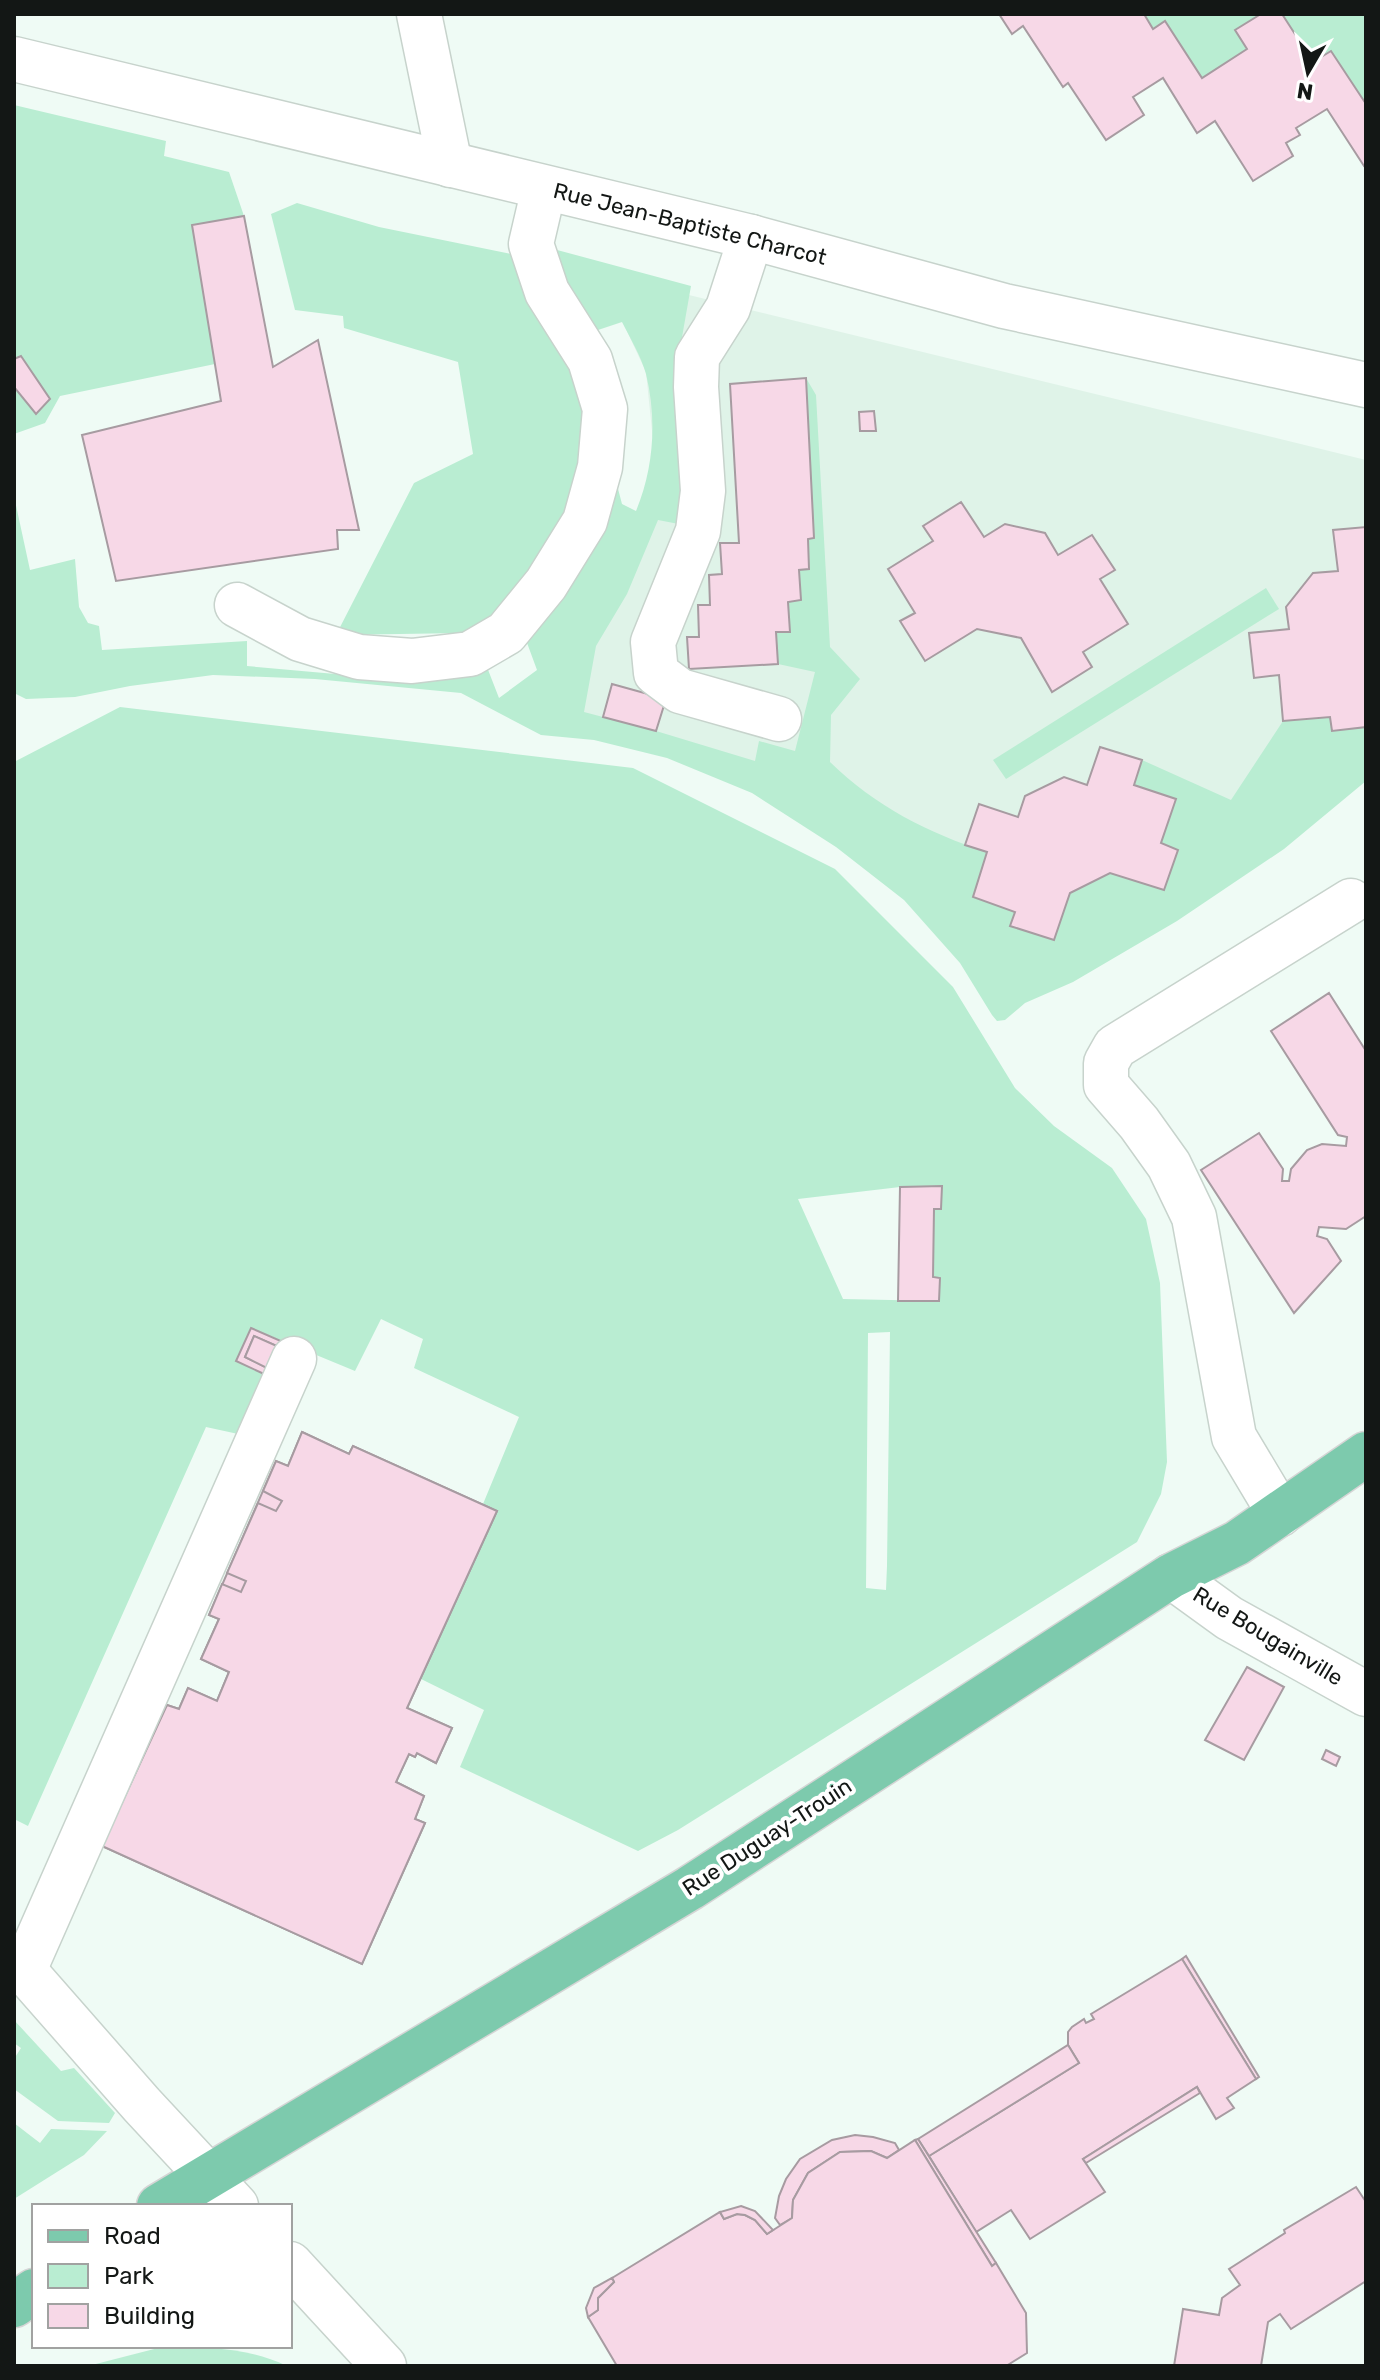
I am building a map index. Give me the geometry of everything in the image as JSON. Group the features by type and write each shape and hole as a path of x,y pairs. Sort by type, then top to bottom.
{"main road":[{"name":"Rue Duguay-Trouin","path":"167,2204 222,2191 1171,1576 1237,1543 1366,1454"},
{"path":"14,2290 32,2279"},
{"path":"14,2305 32,2292"}],"street":[{"path":"419,14 450,165"},
{"name":"Rue Jean-Baptiste Charcot","path":"14,59 751,237 1004,306 1366,385"},
{"path":"237,605 300,639 359,657 412,661 470,654 506,633 546,584 585,521 600,467 605,409 590,360 547,292 531,244 544,188"},
{"path":"751,237 728,308 697,357 703,491 698,531 653,642 656,673 680,691 779,719"},
{"path":"1280,1514 1234,1437 1194,1217 1169,1165 1139,1123 1106,1085 1106,1063 1115,1047 1351,901"},
{"path":"222,2191 19,1965 294,1359"},
{"name":"Rue Bougainville","path":"1171,1576 1229,1618 1366,1694"},
{"path":"292,2266 384,2366"}],"shaded area":[{"path":"586,270 1366,460 1366,766 1003,999 964,944 775,782 549,716 656,470 646,372 617,310"}],"green space":[{"path":"1144,14 1261,14 1235,30 1247,49 1202,78 1166,22 1153,29"},
{"path":"1282,14 1366,14 1366,104 1330,51 1313,62"},
{"path":"14,105 166,141 164,156 229,172 244,216 192,226 215,364 60,396 45,423 14,434"},
{"path":"297,203 379,227 511,254 526,285 590,382 622,504 636,511 647,478 652,443 652,408 644,367 622,322 592,332 546,247 691,286 678,360 684,525 658,520 627,594 596,646 584,712 755,761 759,741 795,751 815,672 778,664 776,632 790,631 788,602 801,600 799,570 809,569 808,539 814,538 806,378 816,395 830,647 860,679 831,715 830,762 865,792 903,816 987,852 973,897 1015,912 1010,926 1054,940 1070,893 1110,873 1164,889 1178,850 1161,843 1176,799 1134,785 1142,760 1231,800 1283,721 1330,717 1332,731 1366,727 1366,781 1284,849 1177,921 1073,982 1025,1003 1005,1020 997,1021 960,963 904,900 836,847 752,793 667,758 594,740 541,735 461,693 315,679 213,675 75,697 26,699 14,693 14,496 30,570 75,559 79,607 88,623 99,626 102,650 247,641 247,666 425,682 485,662 499,698 537,670 523,632 336,635 414,483 473,454 458,362 344,328 343,316 295,310 271,214"},
{"path":"1266,588 1279,609 1006,779 993,760"},
{"path":"120,707 633,768 835,869 953,987 1015,1088 1054,1126 1112,1168 1146,1219 1160,1283 1167,1462 1161,1494 1137,1542 678,1830 638,1851 460,1767 484,1710 421,1679 497,1511 483,1504 519,1417 414,1368 423,1339 381,1319 355,1371 251,1328 236,1361 275,1379 252,1437 206,1427 28,1826 14,1819 14,762","holes":["941,1186 941,1208 934,1209 933,1277 938,1301 843,1299 798,1199 900,1187","890,1332 887,1566 886,1590 866,1588 868,1333"]},
{"path":"14,2020 61,2071 74,2068 115,2113 109,2123 58,2121 14,2089 14,2059 21,2048 14,2043"},
{"path":"14,2123 40,2143 51,2129 107,2131 84,2155 14,2199"},
{"path":"158,2348 210,2348 257,2355 287,2366 88,2366"}],"building":[{"path":"999,14 1144,14 1153,29 1165,21 1202,78 1247,49 1235,30 1261,14 1282,14 1313,62 1331,51 1366,104 1366,165 1327,109 1296,128 1300,135 1286,143 1293,156 1253,181 1215,121 1197,133 1163,78 1133,97 1144,115 1106,140 1068,83 1063,87 1023,26 1012,34"},
{"path":"244,216 273,367 318,340 359,530 337,530 338,549 116,581 82,435 221,401 192,225"},
{"path":"21,356 50,399 36,414 14,387 14,359"},
{"path":"806,378 814,538 808,539 809,569 799,570 801,600 788,602 790,632 776,632 778,664 689,669 687,637 699,637 698,605 710,605 709,575 722,574 720,543 739,543 730,384"},
{"path":"874,411 876,431 860,431 859,412"},
{"path":"961,502 984,537 1005,524 1045,533 1058,555 1092,535 1115,570 1100,579 1128,624 1083,652 1092,667 1052,692 1021,638 977,629 925,661 900,621 915,613 888,569 933,541 923,526"},
{"path":"1366,527 1366,727 1332,731 1330,717 1283,721 1279,675 1254,678 1249,633 1289,629 1286,607 1313,573 1338,571 1333,530"},
{"path":"612,684 666,699 656,731 603,717"},
{"path":"1100,747 1142,760 1134,785 1176,799 1161,843 1178,850 1164,890 1110,873 1070,893 1054,940 1010,926 1015,912 973,897 987,852 965,845 979,804 1018,817 1025,796 1064,777 1087,785"},
{"path":"1329,993 1366,1051 1366,1216 1346,1229 1319,1227 1317,1236 1327,1239 1341,1261 1294,1313 1201,1170 1259,1133 1283,1169 1282,1181 1289,1181 1291,1169 1307,1150 1322,1144 1346,1146 1347,1137 1338,1135 1271,1031"},
{"path":"942,1186 941,1209 934,1209 933,1277 940,1278 939,1301 898,1301 900,1187"},
{"path":"251,1328 290,1345 288,1351 254,1336 245,1357 277,1373 275,1379 236,1361"},
{"path":"254,1336 288,1351 277,1373 245,1357"},
{"path":"302,1432 349,1454 353,1446 497,1511 407,1708 452,1728 436,1763 417,1753 415,1757 409,1754 396,1782 424,1796 415,1819 425,1823 362,1964 102,1846 167,1705 179,1709 188,1688 217,1701 229,1672 201,1659 219,1619 209,1615 276,1461 288,1466"},
{"path":"302,1432 349,1454 353,1446 497,1511 407,1708 452,1728 436,1763 417,1753 415,1757 409,1754 396,1782 424,1796 415,1819 425,1823 362,1964 102,1846 167,1705 179,1709 188,1688 217,1701 229,1672 201,1659 219,1619 209,1615 222,1584 241,1592 246,1581 227,1573 258,1503 276,1511 282,1501 263,1491 276,1461 288,1466"},
{"path":"1247,1667 1284,1687 1244,1760 1205,1740"},
{"path":"1326,1750 1340,1757 1336,1766 1322,1759"},
{"path":"1186,1956 1259,2077 1256,2079 1182,1959"},
{"path":"1182,1959 1256,2079 1227,2098 1234,2108 1216,2119 1197,2087 1083,2159 1105,2192 1030,2239 1011,2210 976,2232 929,2156 1079,2063 1068,2045 1068,2032 1072,2027 1084,2019 1086,2023 1094,2019 1091,2014"},
{"path":"1068,2045 1079,2063 929,2156 918,2139"},
{"path":"1197,2087 1200,2093 1086,2163 1083,2159"},
{"path":"855,2135 895,2143 899,2150 887,2158 871,2151 840,2152 808,2173 793,2200 792,2218 780,2225 775,2218 779,2196 800,2159 832,2140"},
{"path":"918,2139 996,2263 992,2266 915,2140"},
{"path":"915,2140 992,2266 996,2263 1026,2313 1027,2353 1006,2366 617,2366 588,2317 598,2310 598,2298 614,2282 612,2278 720,2212 724,2219 737,2214 745,2215 755,2220 767,2234 792,2218 793,2200 808,2173 840,2152 871,2151 887,2158"},
{"path":"1356,2187 1366,2202 1366,2281 1291,2329 1280,2314 1268,2322 1261,2366 1174,2366 1183,2309 1219,2315 1222,2298 1240,2285 1229,2269 1285,2233 1284,2230"},
{"path":"741,2206 755,2211 773,2230 767,2234 755,2220 745,2215 737,2214 724,2219 720,2212"},
{"path":"612,2278 614,2282 598,2298 598,2310 588,2317 586,2308 594,2288"}]}
